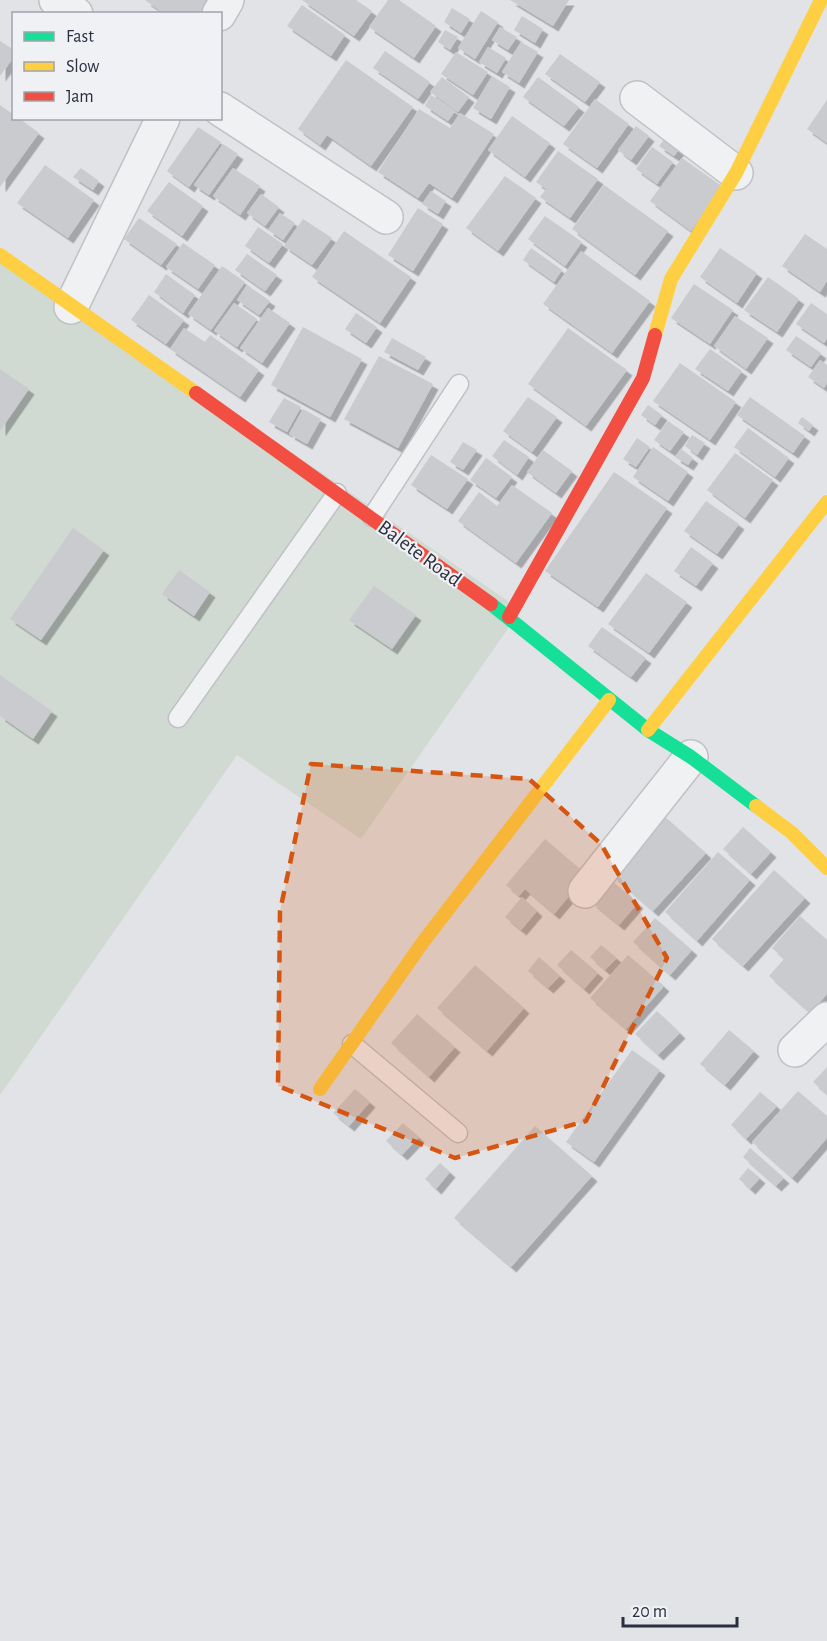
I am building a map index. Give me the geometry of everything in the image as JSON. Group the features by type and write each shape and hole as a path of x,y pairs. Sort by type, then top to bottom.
{"street":[{"path":"56,0 73,12"},
{"path":"509,617 643,378 671,279 736,172 821,0"},
{"path":"637,98 736,172"},
{"path":"222,111 386,217"},
{"path":"71,307 162,120"},
{"name":"Balete Road","path":"0,255 509,617 648,730 691,757 792,833 827,868"},
{"path":"648,730 827,502"},
{"path":"320,1089 423,942 609,700"},
{"path":"585,891 691,757"},
{"path":"795,1050 827,1019"}],"lane":[{"path":"372,518 459,384"},
{"path":"178,718 337,493"},
{"path":"352,1044 458,1132"}],"highlighted area":[{"path":"311,764 529,779 601,844 667,958 586,1121 455,1158 278,1086 280,911"}],"shaded area":[{"path":"0,252 521,610 361,839 237,755 0,1095"}],"building":[{"path":"145,0 214,0 205,12 158,12 159,10"},
{"path":"302,0 356,0 372,11 354,36"},
{"path":"388,0 399,0 436,26 414,58 369,27"},
{"path":"510,0 569,0 553,26"},
{"path":"302,5 345,35 331,56 287,26"},
{"path":"452,8 470,19 461,33 444,22"},
{"path":"481,11 498,22 475,59 458,48"},
{"path":"522,16 543,29 535,43 514,30"},
{"path":"500,27 517,37 508,50 492,40"},
{"path":"445,30 458,37 450,50 438,42"},
{"path":"0,41 12,49 12,60 0,76"},
{"path":"521,42 538,52 519,83 502,72"},
{"path":"488,47 506,58 497,73 479,62"},
{"path":"385,51 430,82 418,99 373,68"},
{"path":"456,52 488,72 473,95 441,74"},
{"path":"560,54 600,82 585,102 545,74"},
{"path":"346,60 413,107 371,166 327,135 320,145 298,129"},
{"path":"492,76 510,87 491,119 473,108"},
{"path":"442,77 469,97 458,112 430,92"},
{"path":"538,77 579,107 564,126 523,97"},
{"path":"431,95 455,111 448,121 425,106"},
{"path":"595,99 629,124 597,168 563,144"},
{"path":"827,100 827,143 807,129"},
{"path":"0,105 12,114 12,120 22,120 39,133 0,187"},
{"path":"419,109 450,128 460,113 494,134 452,198 429,183 418,198 378,172"},
{"path":"512,116 550,143 525,177 488,150"},
{"path":"636,126 649,136 631,160 618,150"},
{"path":"198,127 221,142 189,187 167,171"},
{"path":"669,133 684,143 674,156 659,146"},
{"path":"223,144 238,154 209,195 194,185"},
{"path":"652,147 673,162 657,184 636,169"},
{"path":"558,151 598,179 570,218 540,197 546,189 536,182"},
{"path":"682,158 723,187 691,231 650,201"},
{"path":"45,165 94,200 68,238 17,203"},
{"path":"81,168 99,181 93,190 73,177"},
{"path":"233,168 260,186 240,215 213,196"},
{"path":"505,176 536,198 498,251 466,228"},
{"path":"169,182 203,206 182,236 147,211"},
{"path":"604,185 668,231 635,275 572,229"},
{"path":"431,191 446,201 438,214 422,204"},
{"path":"261,194 279,207 265,226 247,213"},
{"path":"418,208 443,224 413,271 388,255"},
{"path":"280,213 295,223 283,240 268,230"},
{"path":"545,216 582,242 565,266 528,239"},
{"path":"139,218 177,244 161,265 124,239"},
{"path":"303,219 332,238 312,265 284,246"},
{"path":"258,227 283,244 269,263 245,246"},
{"path":"344,231 411,277 380,323 312,277"},
{"path":"805,234 827,249 827,281 820,292 782,266"},
{"path":"183,243 215,265 198,289 166,267"},
{"path":"531,248 562,270 554,282 523,260"},
{"path":"720,248 757,273 737,303 700,277"},
{"path":"581,251 650,301 612,353 543,304"},
{"path":"247,254 277,275 265,291 235,270"},
{"path":"222,266 245,282 211,330 188,314"},
{"path":"166,274 195,295 183,313 154,292"},
{"path":"768,277 799,299 777,332 744,310"},
{"path":"694,284 733,310 710,344 671,318"},
{"path":"247,285 270,301 259,315 237,300"},
{"path":"149,295 184,320 166,344 131,320"},
{"path":"234,303 257,319 237,347 214,331"},
{"path":"811,303 827,314 827,338 824,343 796,324"},
{"path":"268,308 290,323 262,363 240,348"},
{"path":"356,313 377,327 366,343 345,329"},
{"path":"735,316 768,338 746,369 714,346"},
{"path":"303,327 362,359 330,417 271,385"},
{"path":"184,328 205,342 210,335 259,370 240,397 170,349"},
{"path":"568,328 627,370 586,426 528,384"},
{"path":"796,336 821,353 811,367 786,350"},
{"path":"392,338 426,357 418,370 384,352"},
{"path":"710,349 742,371 728,391 695,369"},
{"path":"379,356 433,384 398,448 344,419"},
{"path":"820,360 827,365 827,383 824,388 808,377"},
{"path":"680,363 736,402 710,440 653,401"},
{"path":"0,369 29,389 0,431"},
{"path":"528,397 557,417 532,452 503,431"},
{"path":"750,397 805,436 793,453 737,415"},
{"path":"284,398 301,407 287,432 269,422"},
{"path":"648,405 662,415 655,425 641,415"},
{"path":"303,409 321,419 307,444 289,434"},
{"path":"802,417 813,425 809,431 798,423"},
{"path":"668,421 684,432 670,451 654,440"},
{"path":"748,428 789,458 775,477 734,447"},
{"path":"692,435 705,443 697,455 685,446"},
{"path":"637,438 650,447 636,467 623,459"},
{"path":"504,440 529,457 517,475 492,456"},
{"path":"463,442 477,450 463,470 450,462"},
{"path":"653,447 688,472 668,501 633,477"},
{"path":"681,449 693,458 688,465 675,457"},
{"path":"543,450 572,471 556,493 527,472"},
{"path":"735,453 773,480 745,518 707,490"},
{"path":"431,455 468,479 447,509 411,485"},
{"path":"486,458 512,477 496,498 470,480"},
{"path":"614,472 667,508 598,607 545,571"},
{"path":"512,485 552,513 516,563 458,521 479,492 497,506"},
{"path":"706,501 739,524 717,554 684,531"},
{"path":"73,528 104,550 41,640 10,619"},
{"path":"691,547 713,563 696,586 674,571"},
{"path":"179,570 210,592 194,616 162,594"},
{"path":"646,573 687,602 649,653 608,624"},
{"path":"374,586 416,615 392,649 349,620"},
{"path":"602,627 646,658 631,677 588,646"},
{"path":"0,675 52,711 33,739 0,716"},
{"path":"664,816 706,853 653,911 612,875"},
{"path":"743,827 771,852 751,874 723,849"},
{"path":"545,839 587,875 554,914 525,889 519,896 506,885"},
{"path":"718,852 750,880 697,941 665,912"},
{"path":"774,870 805,898 743,966 712,939"},
{"path":"611,880 638,903 619,925 591,902"},
{"path":"522,897 537,911 521,930 505,917"},
{"path":"800,916 827,940 827,994 810,1013 769,976 784,959 772,948"},
{"path":"655,918 692,950 670,975 633,942"},
{"path":"601,945 617,958 605,970 590,957"},
{"path":"571,950 598,973 584,989 557,965"},
{"path":"628,955 664,986 626,1029 590,998"},
{"path":"539,957 560,976 548,988 528,971"},
{"path":"475,965 524,1008 487,1051 437,1008"},
{"path":"657,1011 680,1033 658,1055 635,1034"},
{"path":"417,1014 455,1047 429,1077 391,1043"},
{"path":"729,1030 754,1051 725,1085 700,1064"},
{"path":"632,1050 660,1070 594,1162 566,1142"},
{"path":"827,1067 827,1094 813,1082"},
{"path":"355,1089 370,1102 349,1126 333,1113"},
{"path":"798,1091 827,1116 827,1138 792,1178 752,1142"},
{"path":"760,1092 777,1106 746,1139 731,1125"},
{"path":"403,1123 419,1137 402,1155 386,1141"},
{"path":"535,1126 592,1176 511,1267 454,1218"},
{"path":"750,1148 784,1178 776,1186 743,1157"},
{"path":"440,1163 450,1172 436,1189 425,1179"},
{"path":"748,1168 760,1178 750,1189 739,1179"}],"traffic: fast":[{"path":"491,604 648,730 691,757 756,806"}],"traffic: slow":[{"path":"655,335 671,279 736,173 821,0"},
{"path":"0,255 196,393"},
{"path":"648,730 827,502"},
{"path":"320,1089 423,942 609,700"},
{"path":"756,806 792,833 827,868"}],"traffic: jam":[{"path":"509,617 643,378 655,335"},
{"path":"196,393 491,604"}]}
